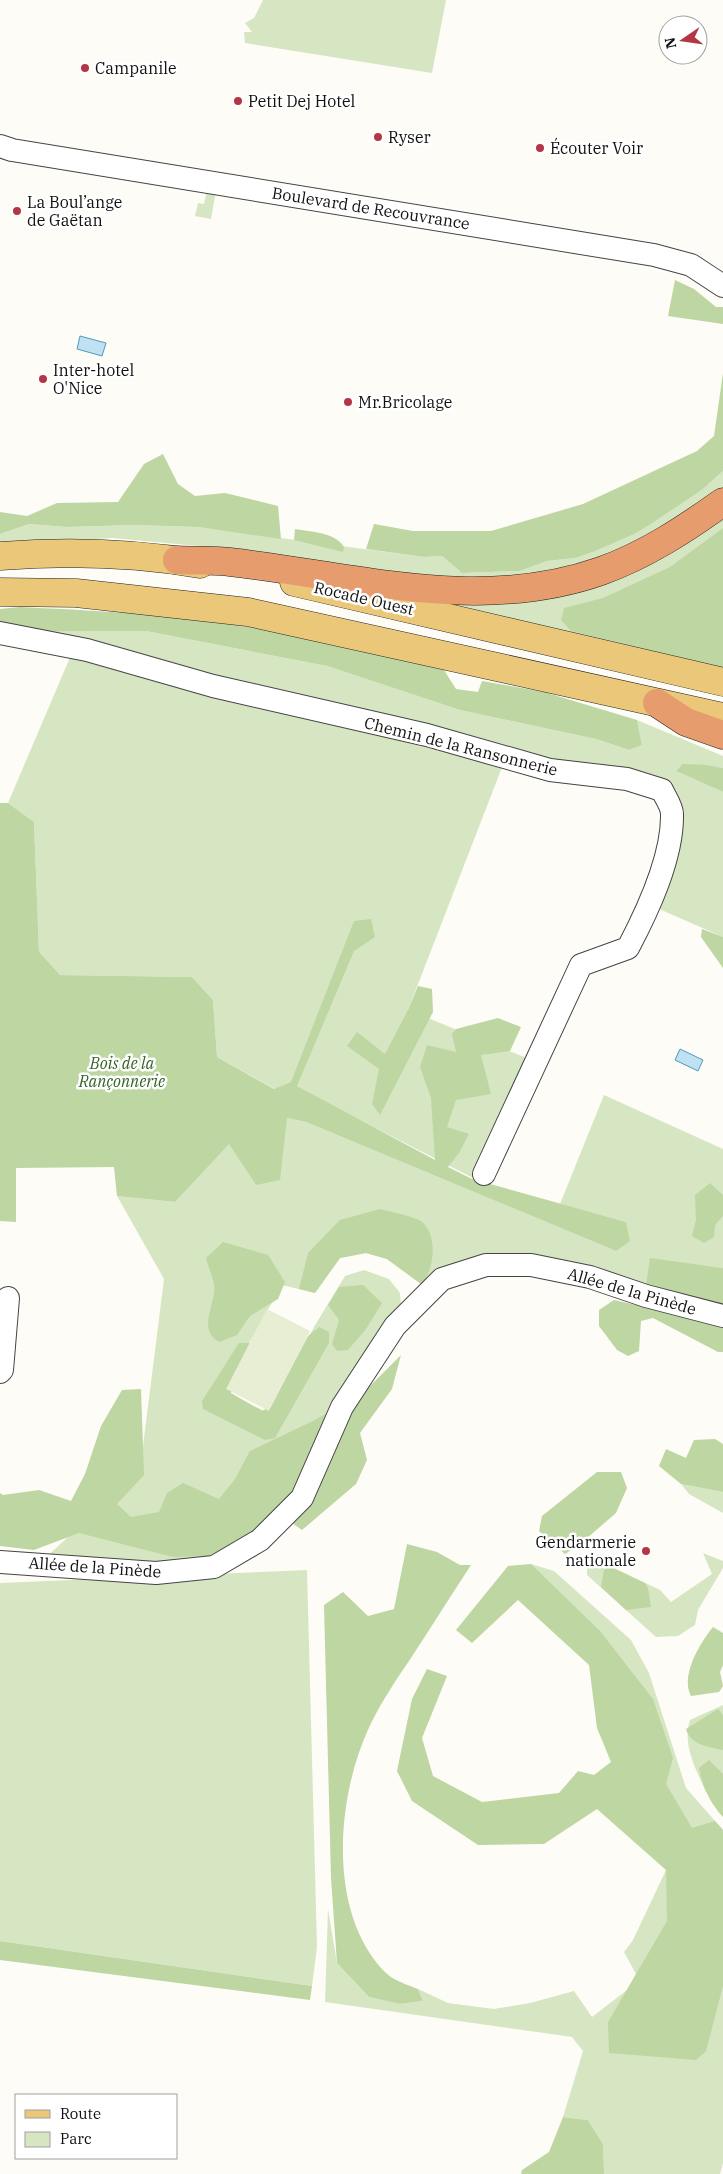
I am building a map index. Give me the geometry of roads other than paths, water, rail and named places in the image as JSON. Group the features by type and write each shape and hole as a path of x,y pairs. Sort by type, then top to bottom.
{"highway":[{"path":"177,560 228,562 403,588 444,591 510,590 539,587 602,571 666,541 723,502"},
{"path":"657,703 686,722 723,735"}],"main road":[{"name":"Rocade Ouest","path":"0,556 71,553 177,560 284,580 723,682"},
{"path":"0,592 76,593 248,612 378,639 723,717"}],"street":[{"name":"Boulevard de Recouvrance","path":"4,149 654,256 691,265 723,286"},
{"name":"Chemin de la Ransonnerie","path":"0,633 87,650 213,686 427,735 550,770 627,779 662,790 672,812 668,846 650,905 628,948 581,965 484,1174"},
{"name":"Allée de la Pinède","path":"0,1562 156,1573 214,1567 260,1540 302,1498 342,1407 396,1326 442,1279 486,1265 532,1265 590,1276 646,1296 723,1316"},
{"path":"0,1372 2,1370 8,1298"}],"water":[{"path":"80,336 106,343 102,356 77,349"},
{"path":"680,1049 703,1060 698,1071 675,1060"}],"place":[{"name":"Campanile","path":"85,68"},
{"name":"Petit Dej Hotel","path":"238,101"},
{"name":"Ryser","path":"378,137"},
{"name":"Écouter Voir","path":"540,148"},
{"name":"La Boul’ange de Gaëtan","path":"17,211"},
{"name":"Inter-hotel O'Nice","path":"43,379"},
{"name":"Mr.Bricolage","path":"348,402"},
{"name":"Gendarmerie nationale","path":"646,1551"}],"park label":[{"name":"Bois de la Rançonnerie","path":"122,1072"}]}
